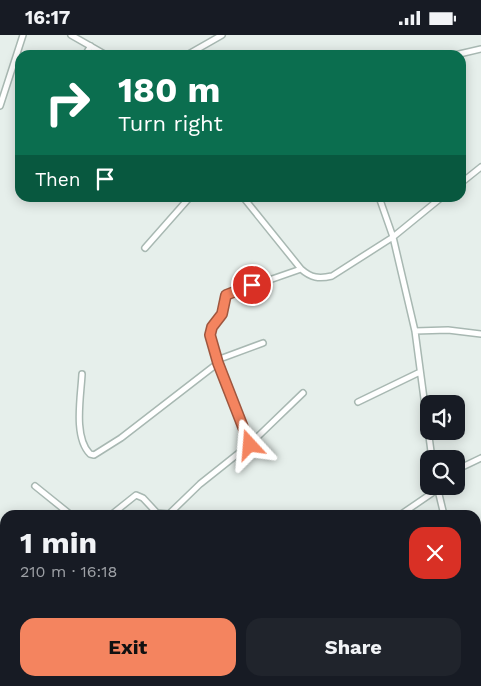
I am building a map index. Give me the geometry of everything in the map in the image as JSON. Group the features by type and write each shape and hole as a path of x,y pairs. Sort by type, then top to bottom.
{"street":[{"path":"18,50 23,35"},
{"path":"71,35 98,50"},
{"path":"195,50 222,35"},
{"path":"88,50 91,46"},
{"path":"466,52 481,49"},
{"path":"0,105 15,59"},
{"path":"466,179 481,167"},
{"path":"145,248 186,202"},
{"path":"247,202 301,269 312,277 322,279 332,276 392,237 436,202"},
{"path":"381,202 392,237 415,331 431,450"},
{"path":"250,445 218,361 210,335 210,328 222,314 226,295 301,269"},
{"path":"415,331 448,330 481,334"},
{"path":"82,374 79,418 86,449 90,455 94,455 120,438 218,361 263,343"},
{"path":"358,402 420,372"},
{"path":"173,510 200,483 250,445 303,393"},
{"path":"465,467 481,459"},
{"path":"35,486 65,510"},
{"path":"118,510 136,495 143,498 156,510"},
{"path":"407,510 428,495"},
{"path":"440,495 443,510"}],"route":[{"path":"250,445 218,363 210,335 210,328 222,314 224,297 229,293 252,285"}]}
